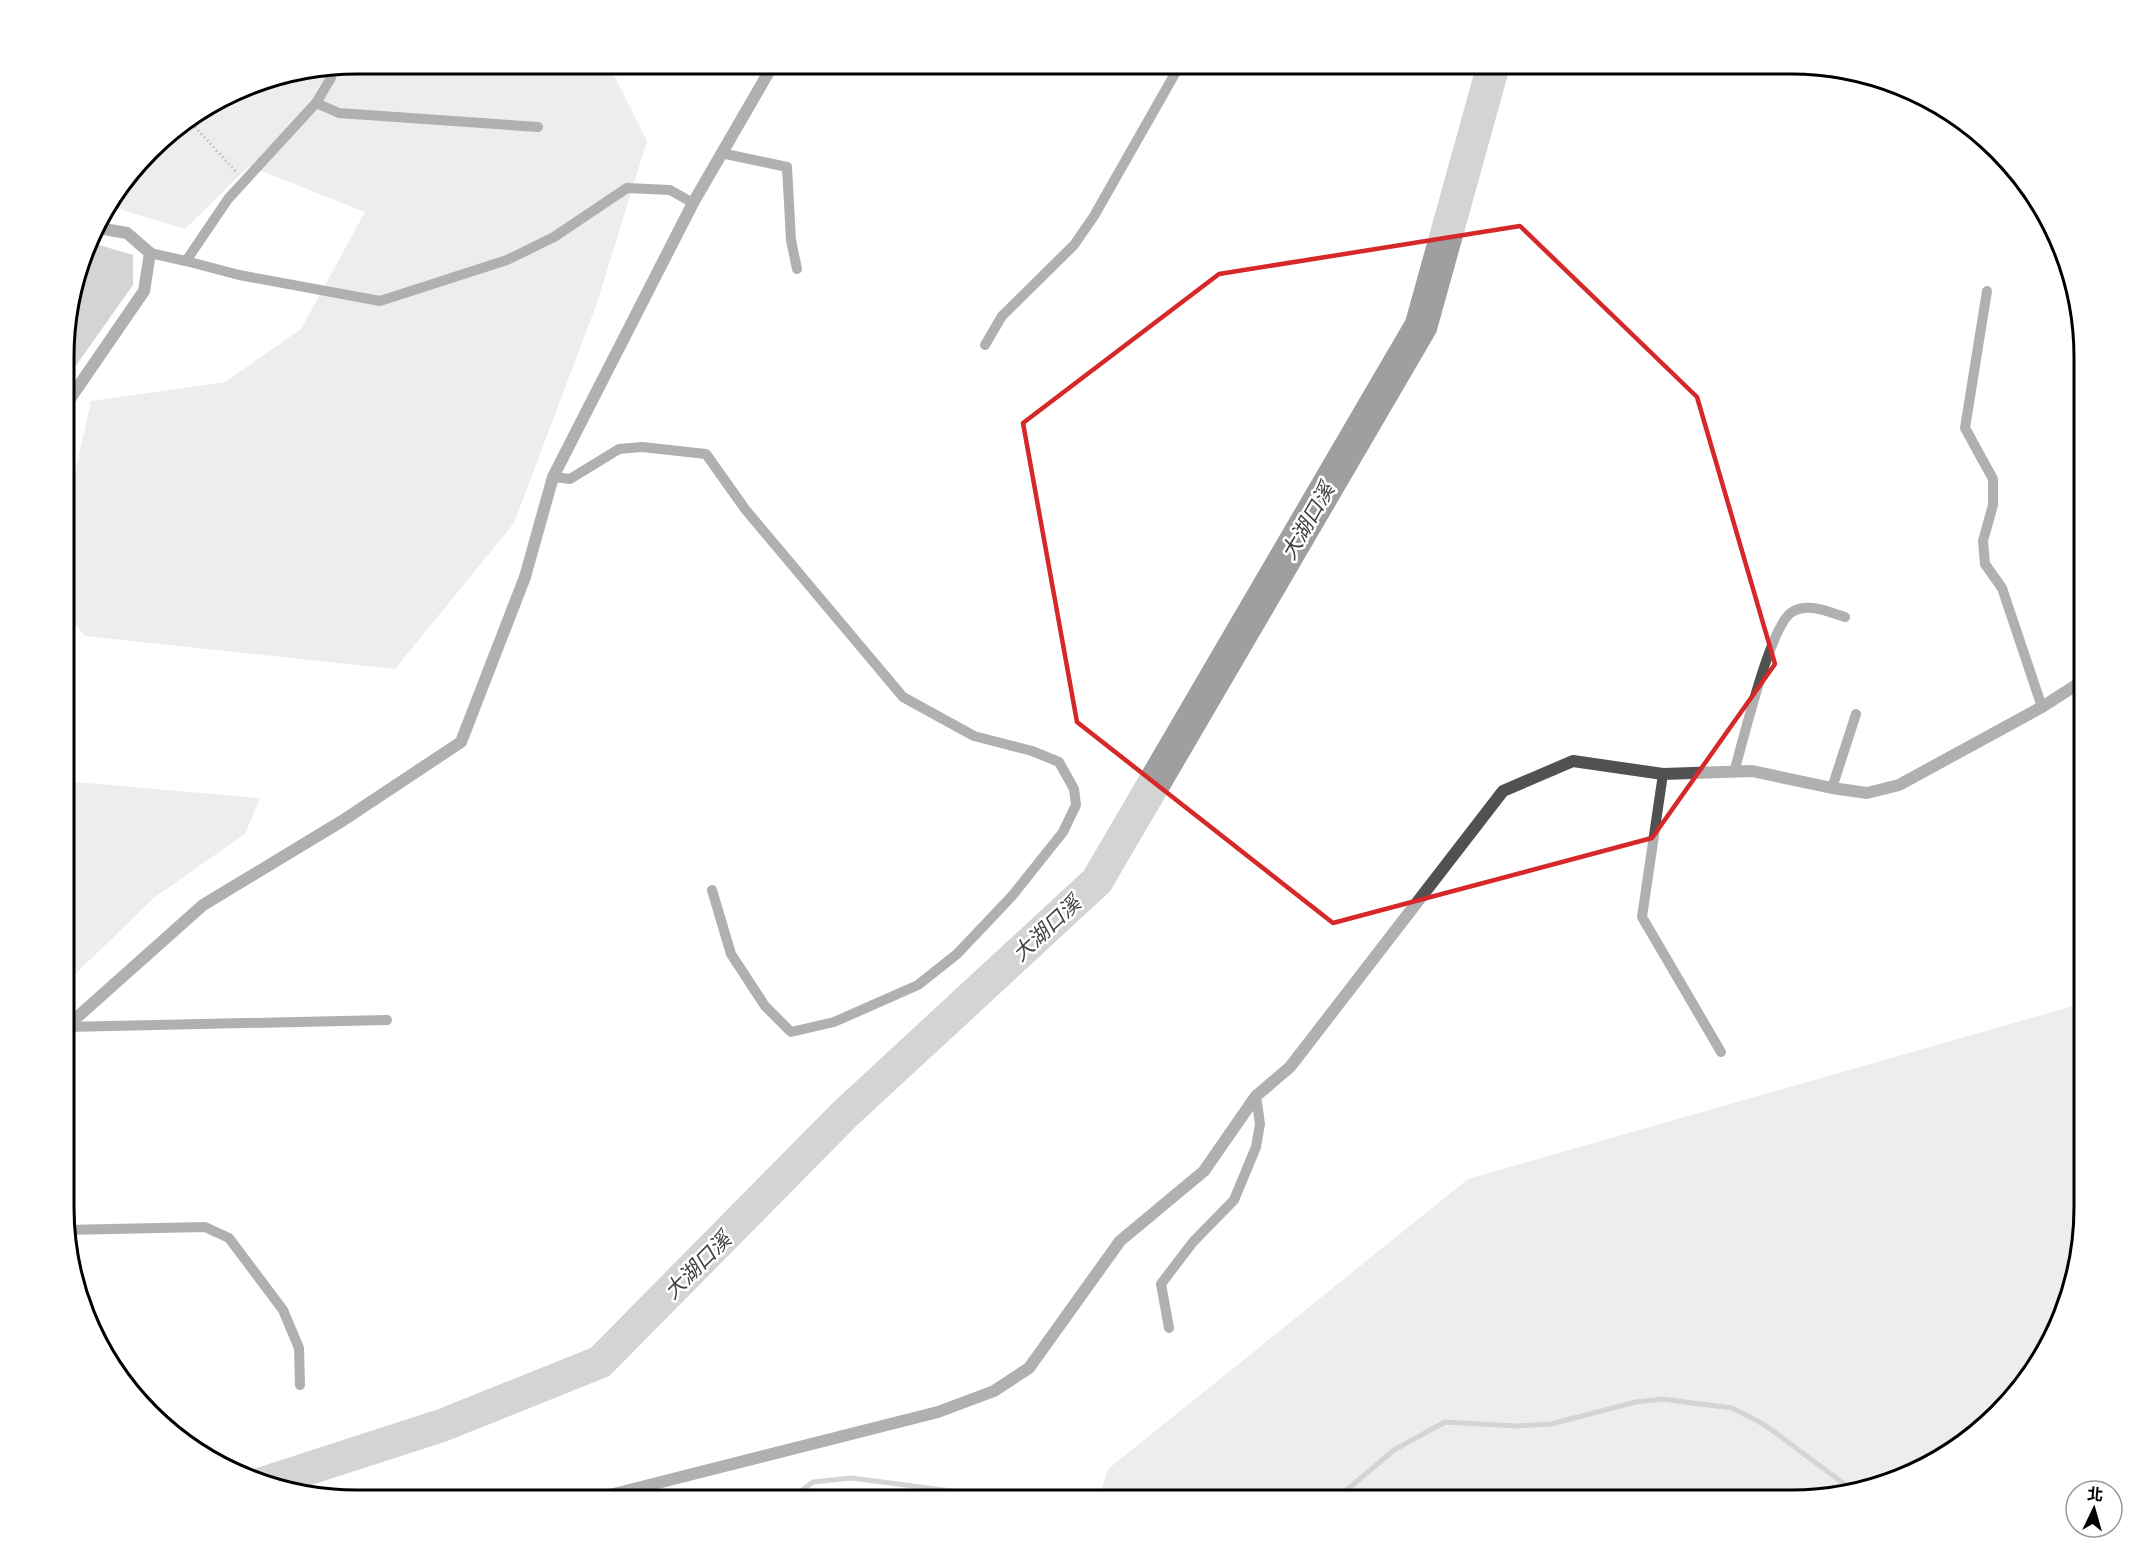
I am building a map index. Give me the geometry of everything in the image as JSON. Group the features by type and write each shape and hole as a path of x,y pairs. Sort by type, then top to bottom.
{"street":[{"path":"74,1021 203,905 342,821 461,742 525,577 553,477 693,203 768,74"},
{"path":"74,393 144,291 150,254 127,233 104,229"},
{"path":"633,1490 938,1412 994,1390 1029,1368 1120,1241 1204,1171 1257,1096 1290,1067 1503,791 1574,761 1663,774 1752,771 1867,793 1899,785 2042,707 2074,686"}],"lane":[{"path":"985,345 1002,316 1074,245 1094,216 1175,74"},
{"path":"186,261 228,200 316,104 331,78"},
{"path":"316,104 339,113 538,127"},
{"path":"721,153 787,167 791,240 797,269"},
{"path":"150,254 186,261 239,276 380,301 507,260 554,237 627,188 670,190 693,203"},
{"path":"1987,291 1965,428 1993,479 1993,505 1983,541 1985,564 2002,588 2042,707"},
{"path":"553,477 570,479 619,449 642,447 706,454 745,509 903,697 974,736 1032,750 1059,762 1074,789 1076,805 1063,832 1012,896 957,954 918,985 834,1022 791,1032 765,1006 731,954 712,890"},
{"path":"1734,772 1773,639 1790,612 1808,606 1845,617"},
{"path":"1832,788 1856,714"},
{"path":"1663,774 1642,917 1721,1052"},
{"path":"74,1028 387,1020"},
{"path":"1169,1328 1161,1284 1193,1242 1233,1200 1256,1147 1260,1124 1257,1096"},
{"path":"75,1230 205,1227 229,1238 283,1310 299,1348 300,1385"}],"path":[{"path":"194,125 245,181"}],"highlighted area":[{"path":"1520,226 1697,397 1775,664 1652,838 1333,923 1077,722 1023,423 1219,274"}],"shaded area":[{"path":"338,74 614,74 647,141 597,303 514,523 395,669 85,636 74,623 74,477 91,401 225,382 301,329 365,212 249,166 185,229 115,208 156,156 199,121 248,95 301,79"},
{"path":"97,244 133,255 133,285 74,368 74,338 79,301"},
{"path":"74,782 260,798 245,834 155,897 74,975"},
{"path":"2074,1006 2074,1225 2065,1280 2053,1315 2027,1364 1992,1407 1949,1442 1917,1460 1865,1480 1828,1487 1791,1490 1101,1490 1108,1469 1468,1179"}],"waterway":[{"name":"大湖口溪","path":"278,1478 443,1425 600,1362 845,1114 1097,881 1421,326 1491,74"},
{"path":"1347,1490 1394,1450 1445,1422 1516,1426 1551,1424 1636,1402 1662,1399 1732,1408 1765,1425 1845,1484"},
{"path":"802,1490 813,1482 851,1478 944,1490"}]}
